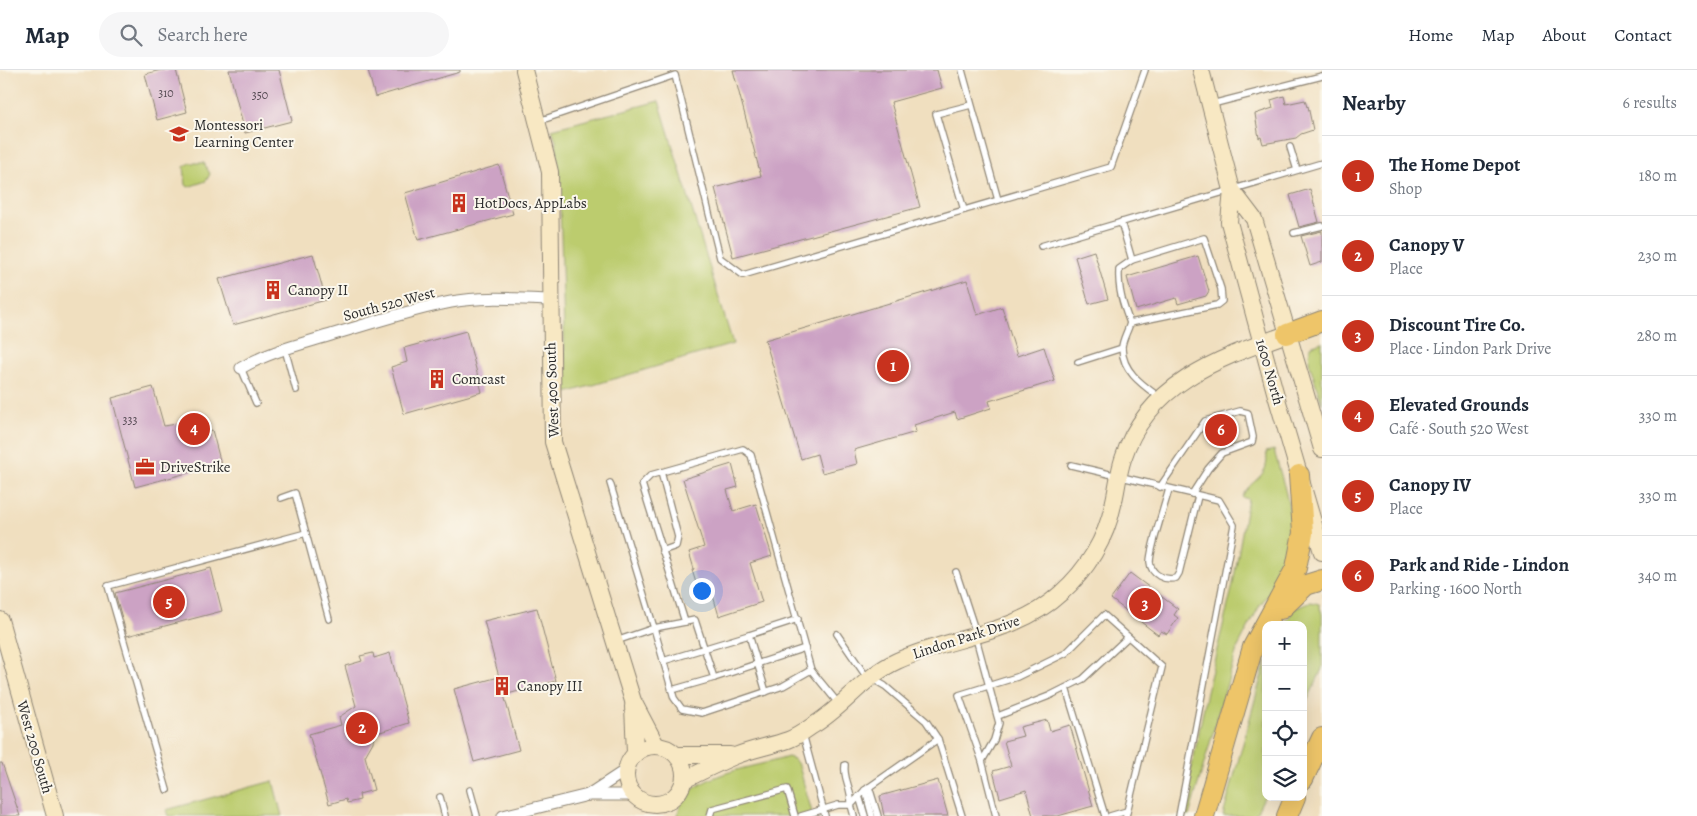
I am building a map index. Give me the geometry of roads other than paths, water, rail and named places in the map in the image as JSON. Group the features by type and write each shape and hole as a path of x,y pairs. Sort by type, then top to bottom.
{"highway":[{"path":"1287,334 1322,321"},
{"path":"1268,621 1296,568 1300,551 1302,533 1299,475"},
{"path":"1270,621 1293,596 1306,586 1322,580"},
{"path":"1204,816 1244,674 1253,647 1262,632"},
{"path":"1307,770 1322,738"},
{"path":"1286,816 1293,801"}],"street":[{"name":"West 400 South","path":"524,70 550,172 553,442 633,701 656,745"},
{"name":"1600 North","path":"1201,70 1232,190 1229,222 1261,343 1322,552"},
{"name":"1600 North","path":"1232,190 1254,219 1322,449"},
{"name":"South 520 West","path":"242,368 260,356 452,302 489,298 550,300"},
{"name":"Lindon Park Drive","path":"684,780 736,755 790,740 894,662 911,655 976,636 1027,617 1045,606 1073,581 1094,554 1113,506 1119,476 1130,441 1142,421 1161,398 1182,379 1201,368 1287,334"},
{"name":"West 200 South","path":"0,620 55,816"},
{"name":"West 400 South","path":"633,701 635,753"},
{"path":"656,745 669,749 677,756 684,770 684,780 680,792 673,799 654,810 633,795 626,780 626,770 635,753 646,747 656,745"},
{"name":"Lindon Park Drive","path":"677,756 736,755"},
{"path":"588,795 626,770"},
{"path":"504,816 588,795 633,795"},
{"path":"673,799 673,816"}],"lane":[{"path":"962,70 998,200"},
{"path":"537,121 675,75 720,258 743,275 1111,167 1145,70"},
{"path":"1210,105 1322,75 1320,70"},
{"path":"964,210 936,114 971,105"},
{"path":"1290,146 1297,170"},
{"path":"1041,246 1322,163"},
{"path":"1121,222 1132,260"},
{"path":"1294,233 1322,226"},
{"path":"1130,324 1217,305 1222,301 1221,289 1204,238 1132,260 1119,270 1118,285 1130,324 1122,348 1125,362 1136,380 1161,398"},
{"path":"1078,362 1122,348"},
{"path":"285,349 296,390"},
{"path":"242,368 256,403"},
{"path":"1160,487 1205,421 1240,411 1248,413 1253,437 1252,442 1222,453 1208,469 1195,495 1179,573 1176,578 1168,580 1157,574 1150,561 1169,489"},
{"path":"685,622 642,484 651,475 743,449 751,455 811,670 839,705"},
{"path":"1070,465 1219,500 1234,525 1179,816"},
{"path":"661,472 678,537 676,546 662,551"},
{"path":"610,483 674,698 682,709 702,714 783,686 811,670"},
{"path":"281,498 295,493 329,618"},
{"path":"167,790 108,586 306,533"},
{"path":"956,572 976,636 999,723 994,740 982,761"},
{"path":"996,816 982,761 959,695 1017,677 1066,653 1104,616 1162,667 1126,813 1110,816"},
{"path":"663,661 798,619"},
{"path":"614,642 654,628 695,620 714,678"},
{"path":"749,634 766,692"},
{"path":"837,634 870,679 885,686 922,716 938,739 962,816"},
{"path":"998,716 1083,679 1128,637"},
{"path":"672,690 805,648"},
{"path":"1066,688 1105,816"},
{"path":"802,732 825,813"},
{"path":"801,816 825,813 838,805 851,805 867,788 938,739"},
{"path":"845,765 844,774 852,792 851,805 854,816"},
{"path":"867,788 872,816"},
{"path":"867,788 878,816"},
{"path":"710,816 712,809 788,789 795,816"},
{"path":"470,790 477,816"},
{"path":"859,796 865,816"},
{"path":"440,798 445,816"}],"place":[{"name":"Montessori Learning Center","path":"179,134"},
{"name":"HotDocs, AppLabs","path":"459,203"},
{"name":"Canopy II","path":"273,290"},
{"name":"The Home Depot","path":"893,366"},
{"name":"Comcast","path":"437,379"},
{"name":"Elevated Grounds","path":"194,429"},
{"name":"Park and Ride - Lindon","path":"1221,430"},
{"name":"DriveStrike","path":"145,467"},
{"name":"Canopy IV","path":"169,602"},
{"name":"Discount Tire Co.","path":"1145,604"},
{"name":"Canopy III","path":"502,686"},
{"name":"Canopy V","path":"362,728"}]}
